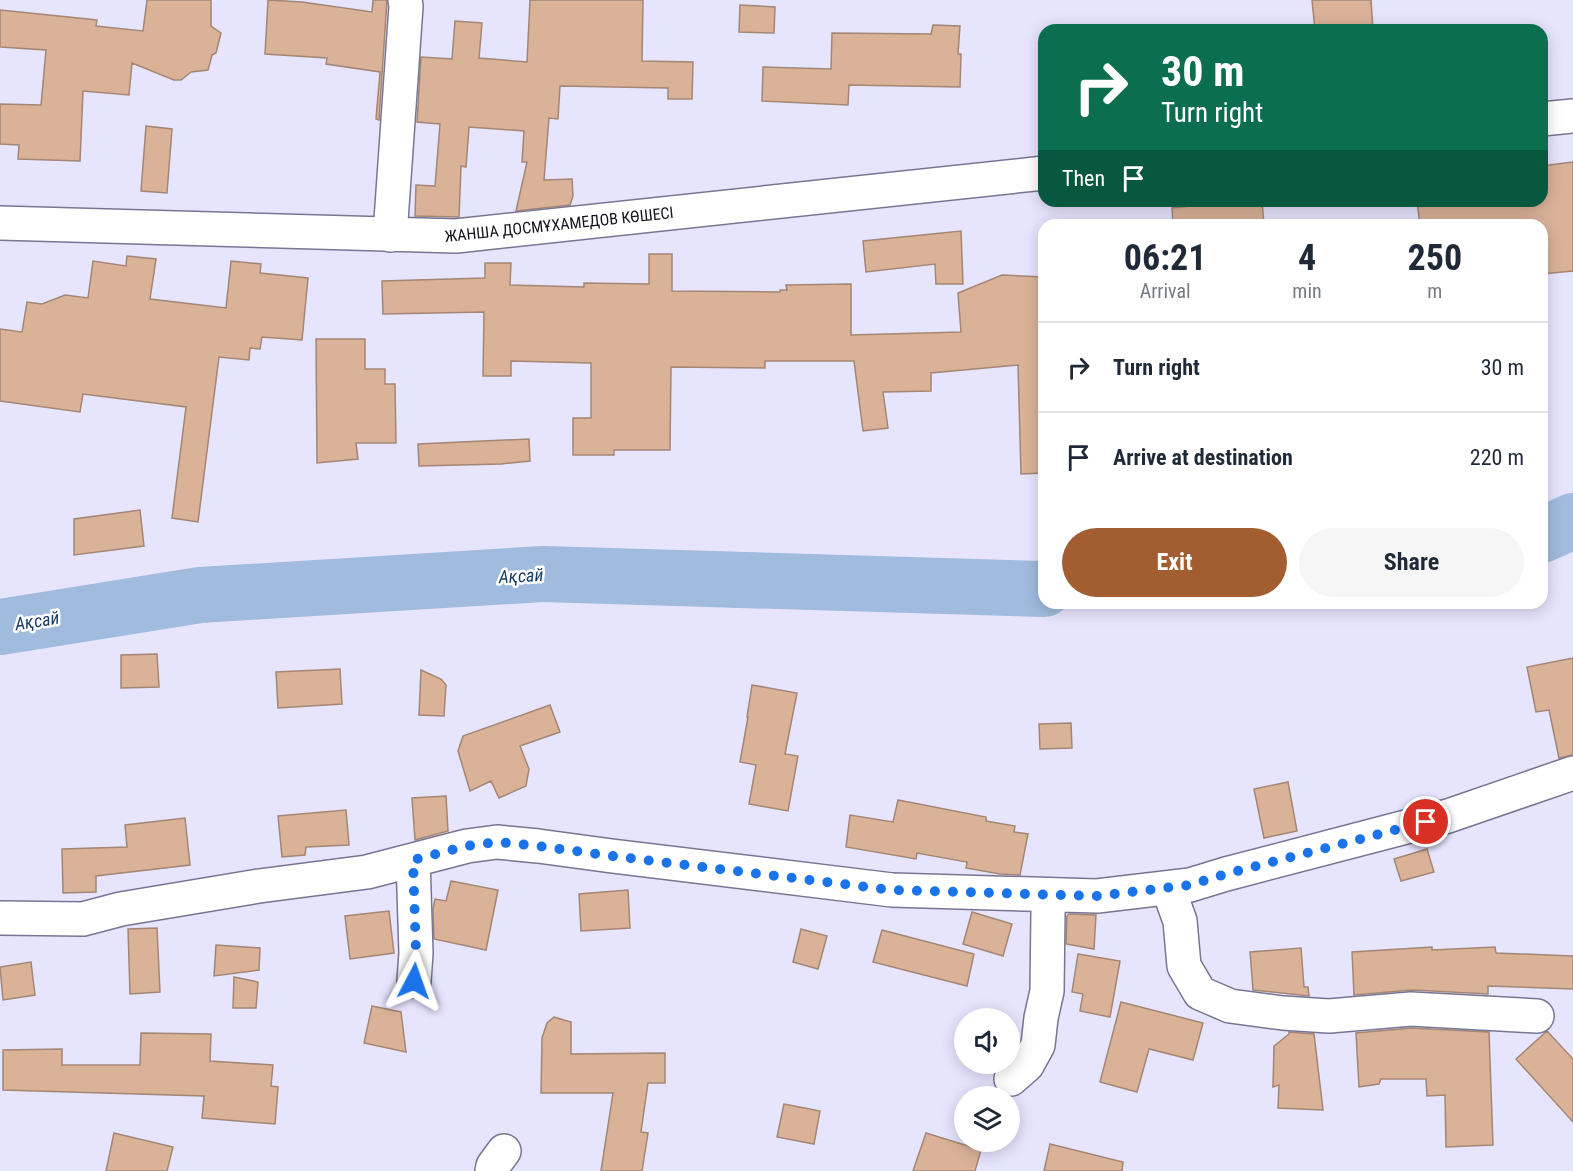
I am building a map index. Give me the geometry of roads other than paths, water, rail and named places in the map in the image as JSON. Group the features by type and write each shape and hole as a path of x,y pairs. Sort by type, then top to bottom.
{"street":[{"path":"390,235 405,0"},
{"path":"1548,118 1573,116"},
{"name":"ЖАНША ДОСМҰХАМЕДОВ КӨШЕСІ","path":"0,223 456,236 1038,174"},
{"path":"0,918 84,919 121,909 259,886 367,872 467,846 497,842 892,890 1097,896 1190,885 1448,816 1573,773"},
{"path":"413,860 416,953 414,981"},
{"path":"1168,888 1179,921 1184,966 1200,993 1230,1005 1283,1013 1329,1016 1411,1009 1538,1016"},
{"path":"1011,1079 1027,1065 1038,1045 1047,991 1048,912 1051,895"}],"waterway":[{"name":"Ақсай","path":"1548,532 1573,521"},
{"name":"Ақсай","path":"0,627 200,595 543,574 1038,589"}]}
